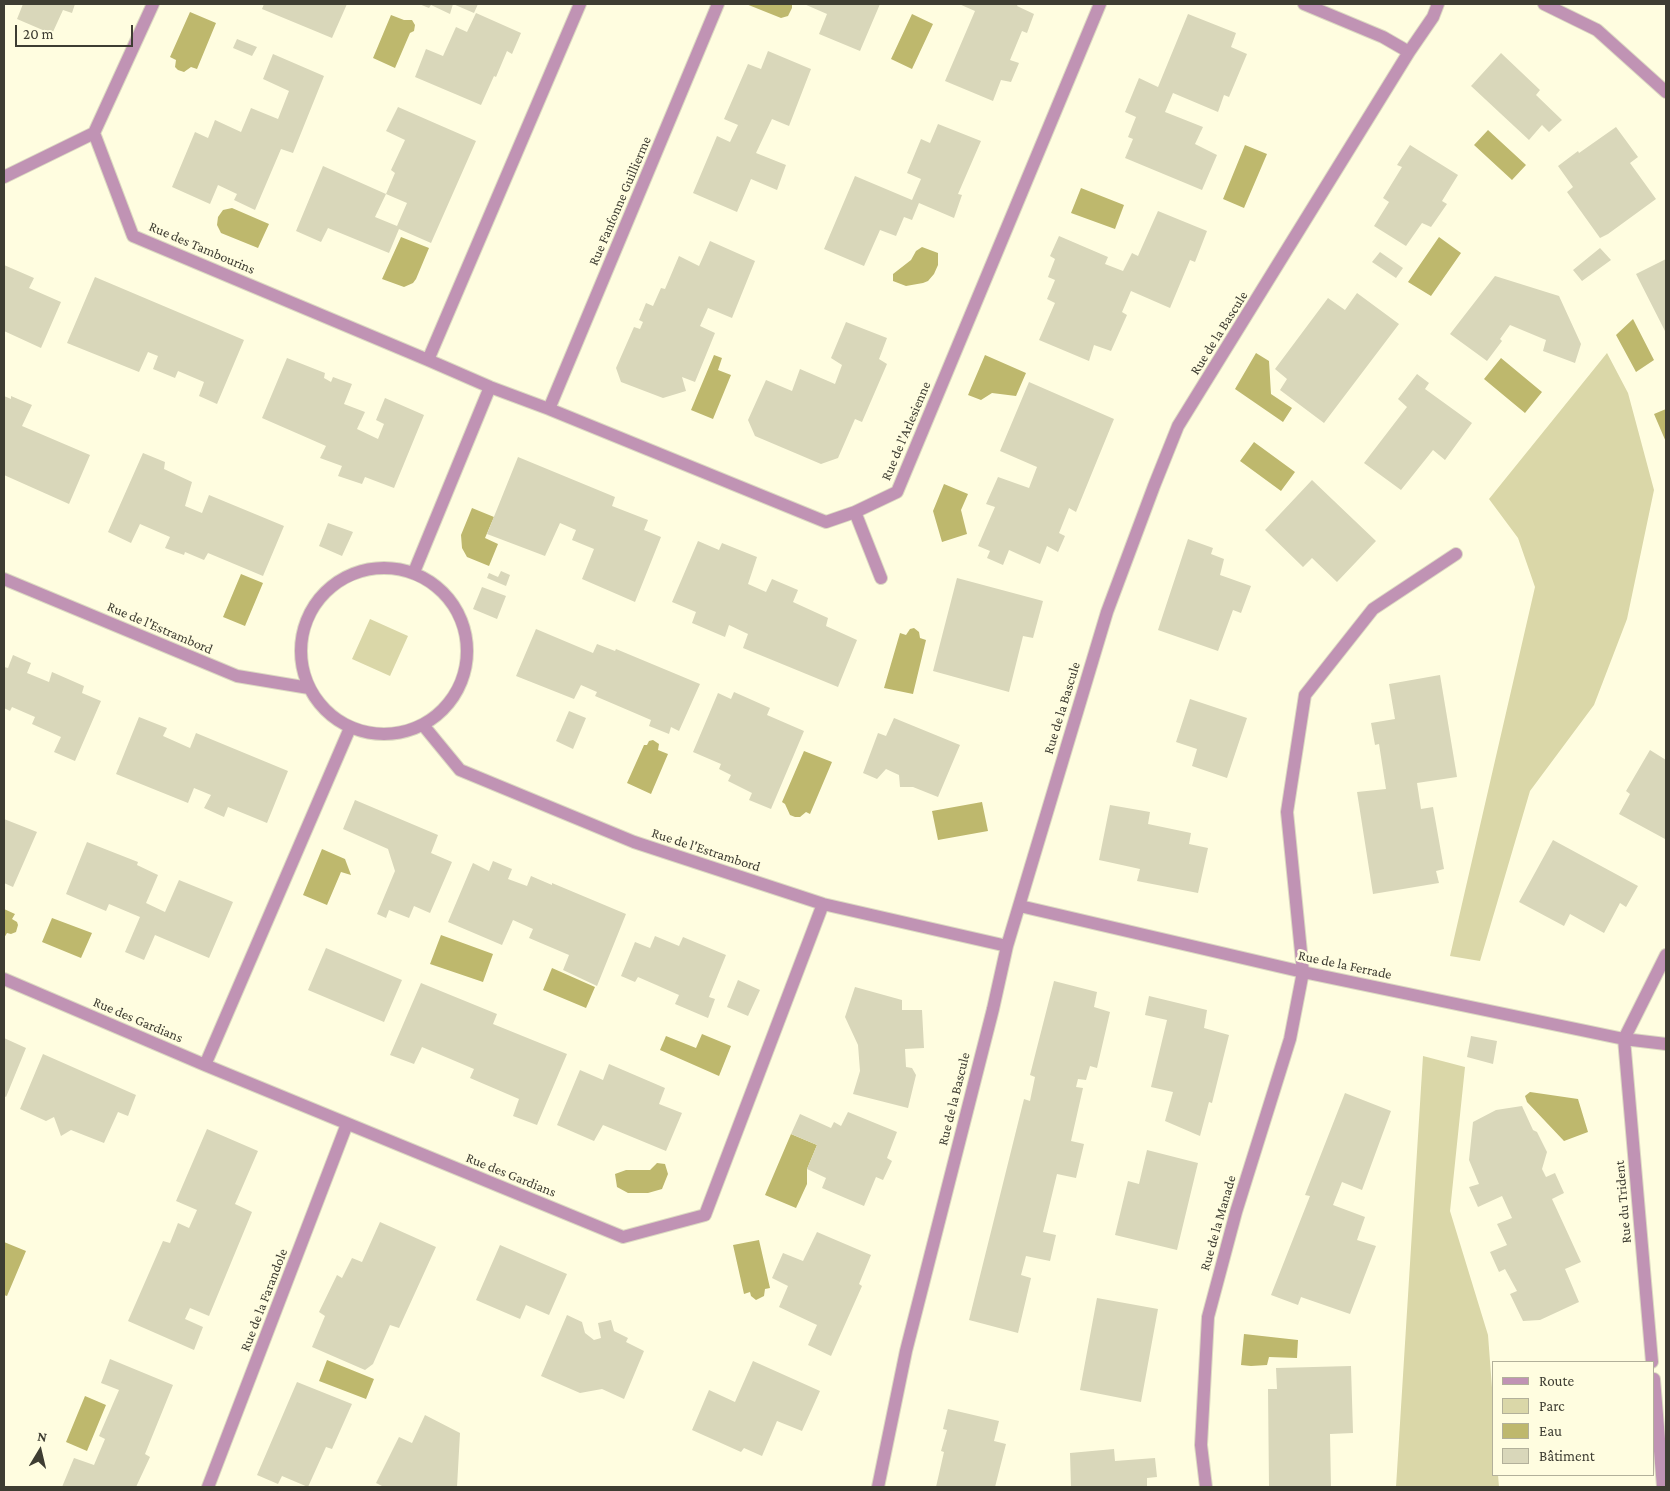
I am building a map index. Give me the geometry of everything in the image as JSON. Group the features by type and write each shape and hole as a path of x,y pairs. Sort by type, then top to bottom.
{"street":[{"path":"4,177 94,133 152,4"},
{"path":"428,360 580,4"},
{"name":"Rue Fanfonne Guillierme","path":"549,409 718,4"},
{"name":"Rue de l'Arlesienne","path":"490,387 549,409 826,522 856,512 897,492 1100,4"},
{"path":"1304,4 1383,37 1408,52"},
{"name":"Rue de la Bascule","path":"878,1487 906,1350 993,1009 1007,946 1107,612 1154,486 1178,426 1408,52 1433,17 1438,4"},
{"path":"1544,4 1597,30 1666,92"},
{"name":"Rue des Tambourins","path":"94,133 134,236 490,387"},
{"path":"414,572 490,387"},
{"path":"856,512 881,578"},
{"name":"Rue de la Manade","path":"1206,1487 1201,1445 1208,1317 1236,1212 1290,1038 1303,972 1287,812 1305,695 1373,609 1456,554"},
{"path":"386,567 414,572 438,586 456,607 467,632 468,660 460,687 445,709 423,726 399,734 374,734 350,728 326,712 309,688 300,661 302,633 313,606 332,585 358,571 386,567"},
{"name":"Rue de l'Estrambord","path":"4,579 237,676 309,688"},
{"name":"Rue de l'Estrambord","path":"423,726 460,770 634,842 824,904 1007,946"},
{"path":"205,1065 350,728"},
{"name":"Rue des Gardians","path":"4,979 205,1065 623,1237 705,1215 824,904"},
{"name":"Rue de la Ferrade","path":"1020,906 1303,972 1624,1039 1666,1044"},
{"path":"1624,1039 1666,955"},
{"name":"Rue du Trident","path":"1624,1039 1652,1361"},
{"name":"Rue de la Farandole","path":"208,1487 347,1124"},
{"path":"1655,1391 1663,1487"}],"green space":[{"path":"1607,353 1628,393 1654,490 1627,619 1594,705 1530,791 1480,961 1450,956 1535,587 1518,538 1489,499"},
{"path":"370,619 408,636 390,676 352,659"},
{"path":"1423,1056 1465,1067 1450,1211 1488,1335 1492,1388 1492,1476 1498,1476 1499,1487 1396,1487"}],"water":[{"path":"746,4 792,4 792,8 788,16 781,18"},
{"path":"190,12 216,23 197,69 191,67 184,72 175,67 176,60 170,57"},
{"path":"912,14 933,24 912,69 891,59"},
{"path":"391,15 404,20 412,20 415,25 414,31 410,33 395,68 373,58"},
{"path":"1488,130 1526,165 1512,180 1474,145"},
{"path":"1245,145 1267,154 1244,208 1223,199"},
{"path":"1081,188 1124,205 1115,229 1071,213"},
{"path":"232,208 269,224 258,248 221,233 217,225 218,217 223,210"},
{"path":"401,237 429,248 416,279 413,283 404,287 382,279"},
{"path":"1439,237 1461,253 1431,296 1408,282"},
{"path":"922,247 938,253 938,265 934,274 928,281 906,286 893,281 893,274 911,260 916,251"},
{"path":"1633,319 1654,360 1636,372 1616,335"},
{"path":"1256,353 1269,361 1271,394 1292,408 1283,422 1235,389"},
{"path":"714,355 722,358 718,370 731,375 713,419 691,410"},
{"path":"985,355 1026,373 1016,396 992,393 981,400 968,395"},
{"path":"1501,358 1542,392 1525,413 1484,379"},
{"path":"1666,409 1666,442 1654,414"},
{"path":"1254,442 1295,472 1281,491 1240,461"},
{"path":"944,484 968,494 961,510 967,534 942,542 933,511"},
{"path":"472,508 494,517 485,538 498,544 489,566 467,557 462,548 461,535"},
{"path":"241,574 263,583 245,626 223,617"},
{"path":"914,628 919,632 920,638 926,640 913,694 884,688 900,633 906,635 910,629"},
{"path":"653,740 659,744 658,750 668,754 651,794 627,783 644,745"},
{"path":"804,751 832,762 810,814 806,812 800,817 795,817 790,815 785,804 782,802"},
{"path":"982,802 988,831 938,840 932,811"},
{"path":"322,849 345,859 351,875 341,872 327,905 303,895"},
{"path":"4,909 15,914 12,919 18,925 16,932 7,933 4,938"},
{"path":"52,918 92,933 81,958 42,942"},
{"path":"441,935 493,954 483,982 430,964"},
{"path":"552,968 595,987 586,1008 543,990"},
{"path":"702,1034 731,1046 719,1076 660,1050 666,1036 696,1048"},
{"path":"1530,1092 1578,1099 1588,1132 1564,1141 1527,1102 1525,1096"},
{"path":"791,1134 817,1145 807,1169 807,1184 796,1208 765,1195"},
{"path":"657,1163 665,1164 668,1174 662,1189 648,1193 628,1193 617,1187 615,1174 626,1170 650,1170"},
{"path":"759,1240 770,1288 765,1289 764,1296 756,1300 751,1296 750,1292 744,1294 733,1245"},
{"path":"4,1242 26,1251 7,1296 4,1295"},
{"path":"1244,1334 1298,1340 1297,1358 1269,1357 1267,1365 1241,1365"},
{"path":"327,1360 374,1379 366,1399 319,1381"},
{"path":"85,1396 106,1405 87,1451 66,1442"}],"building":[{"path":"23,4 75,4 72,13 63,10 52,34 17,19"},
{"path":"264,4 347,4 332,38 262,9"},
{"path":"419,4 453,4 450,14 431,5 429,8"},
{"path":"453,4 478,4 474,13"},
{"path":"804,4 880,4 860,51 819,34 827,14"},
{"path":"959,4 1018,4 1017,6 1034,14 1027,33 1022,31 1010,60 1019,63 1011,82 1001,80 993,101 945,81 975,11"},
{"path":"476,13 521,33 512,54 507,51 481,105 415,77 426,49 443,56 456,27 467,32"},
{"path":"1188,14 1236,33 1231,47 1247,54 1229,97 1224,95 1218,112 1173,93 1165,112 1203,127 1195,144 1217,155 1202,190 1125,158 1133,139 1128,137 1136,117 1125,112 1139,78 1158,87"},
{"path":"237,39 257,47 252,56 233,48"},
{"path":"768,51 811,69 789,126 772,119 756,153 786,165 777,190 751,179 737,212 693,193 717,136 730,142 738,125 724,119 748,64 761,69"},
{"path":"1501,53 1540,90 1536,95 1562,120 1549,132 1542,125 1529,140 1471,86"},
{"path":"273,54 324,76 293,153 281,149 255,210 234,200 237,194 218,185 210,204 172,187 195,132 208,138 215,120 241,132 251,108 278,119 289,91 263,79"},
{"path":"398,107 476,141 431,243 399,229 389,253 328,228 321,242 296,231 323,166 386,194 395,173 391,170 405,140 386,131","holes":["386,194 407,203 397,226 375,217"]},
{"path":"938,124 981,141 958,194 962,195 954,218 919,203 912,220 904,217 896,236 880,230 864,266 824,249 855,176 912,200 921,179 907,173 921,139 930,143"},
{"path":"1616,127 1638,157 1630,163 1656,199 1600,238 1567,192 1573,187 1558,166"},
{"path":"1410,145 1458,175 1442,201 1447,204 1431,227 1422,223 1406,246 1374,226 1389,202 1383,198 1402,167 1397,165"},
{"path":"1158,211 1207,231 1195,262 1190,260 1170,308 1131,291 1122,312 1127,315 1111,351 1094,345 1089,361 1039,340 1055,303 1047,299 1055,280 1048,277 1055,259 1050,256 1059,236 1108,257 1105,264 1123,271 1132,253 1138,256"},
{"path":"710,241 755,261 732,318 708,308 700,326 715,333 695,382 682,377 686,391 663,398 621,382 616,368 634,327 640,329 643,322 639,320 646,303 653,306 661,288 665,289 679,256 699,266"},
{"path":"1600,248 1611,260 1582,281 1573,270"},
{"path":"1380,252 1403,268 1396,278 1372,262"},
{"path":"1666,259 1666,333 1636,274"},
{"path":"4,265 34,278 29,288 61,302 41,348 4,331"},
{"path":"1495,276 1559,296 1581,344 1575,363 1543,351 1546,340 1510,325 1500,339 1502,341 1487,361 1450,334"},
{"path":"95,277 244,340 217,404 199,396 204,382 178,371 175,378 153,369 158,356 148,352 139,372 67,343"},
{"path":"1357,293 1399,324 1324,423 1280,390 1287,379 1275,369 1328,298 1345,310"},
{"path":"846,322 887,338 879,359 887,364 862,422 855,419 838,458 821,464 755,436 748,420 766,380 792,391 800,369 835,384 842,365 831,358"},
{"path":"287,358 325,373 324,378 331,382 333,377 352,384 344,404 365,412 357,429 378,439 384,424 376,420 385,398 424,415 394,488 365,477 362,484 338,476 342,466 320,458 326,446 262,418"},
{"path":"1417,374 1429,383 1425,389 1472,423 1445,460 1433,450 1401,490 1364,463 1407,407 1398,399"},
{"path":"1029,382 1114,419 1076,512 1069,508 1059,533 1065,536 1058,552 1047,546 1040,564 1009,550 1003,565 987,558 990,551 978,546 995,507 986,504 998,477 1029,488 1037,467 1000,451"},
{"path":"4,396 11,399 11,396 32,405 22,426 90,455 69,504 4,475"},
{"path":"143,453 165,462 164,469 192,482 185,506 202,513 209,495 284,526 263,576 208,553 204,560 185,552 184,555 165,548 170,537 140,524 131,543 108,532"},
{"path":"518,457 615,497 612,506 648,520 644,530 661,537 635,602 582,579 594,549 572,540 576,530 560,523 545,556 487,534"},
{"path":"1312,480 1376,541 1337,582 1312,558 1303,567 1265,530"},
{"path":"328,523 353,532 342,556 319,546"},
{"path":"1188,539 1213,548 1211,554 1224,559 1220,575 1251,586 1241,613 1233,610 1218,651 1158,630"},
{"path":"698,541 719,550 722,543 757,557 748,584 766,592 772,579 798,590 793,602 828,618 826,626 857,640 838,687 743,648 748,634 729,625 725,637 692,623 696,612 672,602"},
{"path":"501,571 510,575 506,586 487,578 489,573 498,577"},
{"path":"957,578 1043,601 1033,638 1023,636 1009,692 933,671"},
{"path":"482,587 506,596 497,619 473,609"},
{"path":"536,629 593,653 597,644 615,651 616,649 700,684 679,731 671,727 669,734 649,726 651,720 595,696 597,692 581,685 574,699 516,676"},
{"path":"13,655 31,663 27,673 49,682 52,672 84,686 82,693 101,701 75,761 54,752 61,737 32,724 35,717 12,707 10,711 4,708 4,667 8,668"},
{"path":"1440,675 1457,777 1417,783 1421,809 1433,807 1444,869 1436,871 1439,883 1373,894 1357,792 1386,789 1379,744 1375,745 1371,723 1395,719 1389,684"},
{"path":"734,692 770,708 767,715 804,731 771,809 749,800 752,793 728,781 731,775 719,769 721,764 693,752 718,693 731,699"},
{"path":"1190,699 1247,718 1227,778 1192,766 1197,749 1176,742"},
{"path":"569,711 586,718 573,749 556,741"},
{"path":"139,717 167,728 163,736 190,748 196,733 288,771 267,823 228,807 224,817 204,808 211,795 194,788 188,803 116,774"},
{"path":"894,718 960,745 938,797 913,787 900,787 899,775 886,769 877,779 863,773 878,733 886,736"},
{"path":"1650,750 1666,760 1665,839 1619,814 1630,794 1626,791"},
{"path":"355,800 438,835 431,853 452,862 430,913 414,906 409,918 389,910 386,918 377,914 395,871 388,849 343,829"},
{"path":"1110,805 1150,812 1148,824 1191,833 1189,844 1208,848 1198,893 1137,881 1140,869 1099,860"},
{"path":"4,819 37,832 13,887 4,883"},
{"path":"1553,840 1638,886 1626,907 1620,903 1604,933 1570,914 1564,926 1519,902"},
{"path":"87,842 138,862 137,865 158,875 146,903 165,912 179,880 233,902 209,958 155,935 144,960 125,952 140,917 109,904 106,911 66,894"},
{"path":"493,861 512,869 508,879 527,886 531,876 626,914 597,986 563,970 569,955 529,938 533,929 513,920 502,945 448,922 473,863 489,871"},
{"path":"655,936 679,946 683,937 726,955 709,997 715,999 708,1018 675,1004 679,995 638,977 635,982 621,976 635,942 650,948"},
{"path":"326,948 402,980 384,1022 308,990"},
{"path":"738,980 760,990 748,1016 727,1007"},
{"path":"1054,981 1097,992 1094,1007 1110,1012 1097,1068 1090,1066 1086,1080 1078,1079 1076,1087 1083,1088 1071,1141 1084,1144 1076,1178 1057,1174 1043,1232 1056,1235 1050,1261 1026,1256 1021,1275 1031,1278 1018,1333 969,1320 1024,1099 1030,1101 1035,1077 1030,1075"},
{"path":"421,983 497,1014 493,1024 567,1054 537,1125 513,1116 519,1099 470,1078 474,1069 422,1047 414,1064 390,1055"},
{"path":"855,987 902,1000 902,1010 922,1010 924,1048 905,1049 906,1067 912,1068 916,1075 908,1108 853,1094 860,1071 858,1045 845,1017"},
{"path":"1149,996 1207,1010 1204,1028 1229,1035 1212,1103 1209,1102 1200,1136 1165,1121 1173,1092 1151,1087 1167,1020 1145,1015"},
{"path":"1471,1036 1497,1041 1493,1064 1467,1057"},
{"path":"4,1038 26,1048 6,1097 4,1096"},
{"path":"43,1054 136,1095 128,1116 118,1112 104,1143 71,1130 61,1136 54,1117 46,1121 20,1109"},
{"path":"609,1064 665,1088 659,1104 682,1113 666,1151 603,1125 594,1141 557,1125 580,1070 603,1080"},
{"path":"1345,1093 1391,1111 1362,1190 1342,1182 1333,1205 1365,1217 1357,1240 1376,1246 1350,1314 1301,1297 1298,1305 1271,1295 1310,1196 1305,1195"},
{"path":"1522,1106 1533,1130 1537,1132 1547,1152 1542,1169 1546,1177 1555,1173 1564,1193 1552,1199 1581,1262 1565,1269 1579,1302 1540,1320 1523,1321 1510,1294 1517,1291 1505,1269 1499,1272 1490,1252 1507,1245 1497,1224 1512,1218 1502,1196 1478,1207 1469,1187 1479,1184 1469,1160 1473,1122 1496,1110"},
{"path":"848,1112 897,1132 887,1158 892,1161 883,1180 876,1177 864,1206 822,1188 826,1178 807,1169 817,1145 791,1134 800,1114 831,1128 834,1122 841,1126"},
{"path":"207,1129 258,1151 235,1204 252,1212 209,1316 190,1308 185,1319 203,1327 194,1350 128,1321 163,1241 170,1243 178,1223 189,1228 197,1210 176,1201"},
{"path":"1147,1150 1198,1163 1177,1250 1115,1235 1128,1181 1139,1184"},
{"path":"380,1222 436,1247 399,1328 390,1325 373,1364 365,1370 312,1347 325,1316 319,1312 337,1275 342,1278 352,1258 362,1262"},
{"path":"817,1232 871,1255 859,1284 862,1286 831,1356 808,1345 817,1325 779,1307 788,1286 772,1278 783,1253 803,1261"},
{"path":"500,1245 567,1274 549,1315 526,1305 520,1319 476,1300"},
{"path":"1097,1298 1158,1309 1141,1402 1080,1390"},
{"path":"567,1315 582,1322 585,1333 594,1340 601,1338 598,1323 611,1320 614,1331 628,1338 626,1342 644,1351 624,1399 602,1389 580,1393 541,1376"},
{"path":"110,1359 173,1385 145,1454 150,1457 136,1487 62,1487 74,1458 94,1465 105,1439 99,1436 119,1390 101,1383"},
{"path":"753,1361 820,1391 802,1431 777,1421 762,1456 744,1448 741,1452 692,1430 709,1390 735,1402"},
{"path":"1351,1366 1353,1433 1330,1434 1331,1487 1269,1487 1268,1389 1277,1389 1276,1368"},
{"path":"297,1382 352,1404 332,1449 326,1447 308,1487 282,1476 278,1484 257,1475"},
{"path":"948,1409 999,1421 994,1441 1006,1444 995,1487 936,1487 944,1452 941,1451 947,1430 943,1429"},
{"path":"425,1415 460,1433 457,1487 384,1487 376,1483 399,1437 412,1443"},
{"path":"1114,1449 1115,1461 1155,1458 1157,1477 1147,1478 1147,1487 1071,1487 1070,1453"}]}
